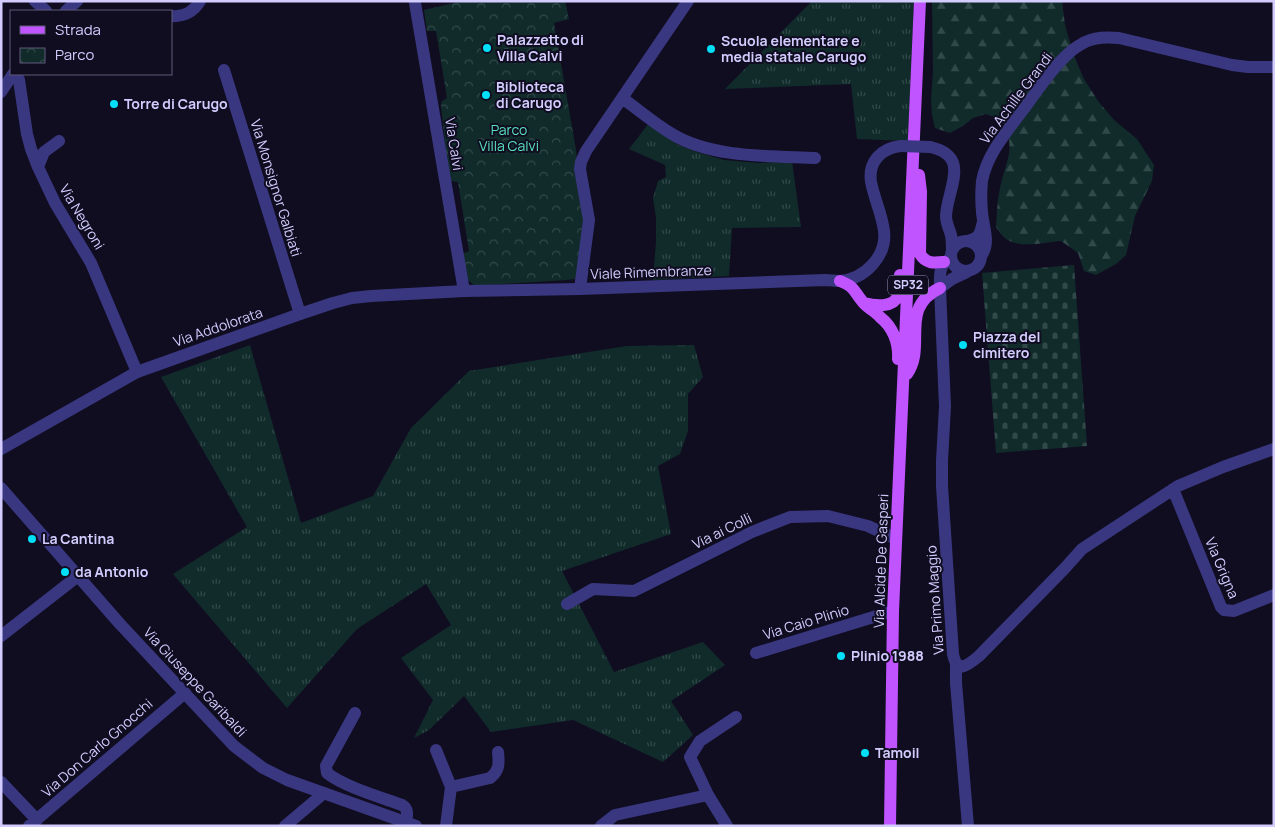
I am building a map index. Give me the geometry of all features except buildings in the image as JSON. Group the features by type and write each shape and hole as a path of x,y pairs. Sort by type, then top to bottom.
{"main road":[{"name":"SP32","path":"904,381 920,1"},
{"path":"913,162 919,173 921,185 920,254 929,262 954,248"},
{"path":"864,303 883,305 891,303 897,298 904,207 912,192"},
{"path":"840,281 852,287 864,303 884,319 898,346 899,366 904,381"},
{"path":"904,381 913,360 917,314 924,300 932,292 940,288"},
{"name":"Via Alcide De Gasperi","path":"890,823 893,610 904,381"}],"street":[{"path":"34,1 45,10"},
{"path":"67,10 77,1"},
{"path":"172,16 178,17 190,13 198,6 200,1"},
{"path":"580,289 589,220 580,169 583,156 688,1"},
{"name":"Via Calvi","path":"415,2 464,291"},
{"name":"Via Achille Grandi","path":"982,256 986,250 986,241 981,193 985,173 992,156 1050,74 1070,52 1088,41 1109,37 1248,67 1274,67"},
{"name":"Via Monsignor Galbiati","path":"224,70 300,314"},
{"path":"1,92 13,75"},
{"name":"Via Negroni","path":"15,75 19,80 27,134 38,167 55,204 91,263 137,372"},
{"path":"622,98 672,134 700,147 731,153 815,158"},
{"path":"38,167 44,152 59,141"},
{"path":"840,281 867,270 879,256 885,236 872,188 870,171 879,154 894,146 930,147 939,149 949,156 954,167 955,177 946,212 946,220 954,248 954,267 967,272"},
{"path":"954,248 979,236 983,222"},
{"path":"940,288 952,279 976,268 981,261 982,256 979,248 972,242 954,248"},
{"name":"Via Primo Maggio","path":"954,248 940,272 945,406 942,486 953,654 956,663 960,666 974,661 1082,549 1173,489 1274,449"},
{"name":"Viale Rimembranze","path":"464,291 840,281"},
{"name":"Via Addolorata","path":"1,449 137,372 333,302 371,296 464,291"},
{"name":"Via Giuseppe Garibaldi","path":"1,488 120,624 234,746 262,768 287,780 411,824"},
{"name":"Via Grigna","path":"1173,489 1224,610 1234,611 1274,595"},
{"name":"Via ai Colli","path":"566,604 593,589 634,591 752,532 790,518 828,516 868,526 896,539"},
{"path":"1,636 78,576"},
{"name":"Via Caio Plinio","path":"756,653 893,610"},
{"path":"956,663 968,826"},
{"name":"Via Don Carlo Gnocchi","path":"33,823 185,693"},
{"path":"355,713 326,766 328,773 351,786 402,805 405,807 411,824"},
{"path":"727,826 708,795 690,757 700,741 736,717"},
{"path":"436,750 451,787 446,826"},
{"path":"451,787 490,778 496,774 499,763 498,752"},
{"path":"1,782 33,823"},
{"path":"285,826 324,793"},
{"path":"602,825 615,815 708,795"}],"green space":[{"name":"Parco Villa Calvi","path":"462,1 565,1 569,19 554,23 586,220 578,275 575,279 486,285 474,285 468,280 462,254 469,251 458,182 451,181 446,153 441,105 442,101 447,98 436,31 427,31 424,10"},
{"path":"812,1 914,1 908,141 857,139 851,84 725,89"},
{"path":"932,1 1062,1 1065,25 1074,56 1084,79 1098,101 1114,120 1137,139 1154,165 1152,181 1135,216 1126,255 1116,264 1096,275 1084,271 1078,253 1061,241 1019,244 1006,239 996,227 999,193 1009,154 1009,139 1002,120 986,114 973,118 950,133 935,128 931,101 933,71"},
{"path":"649,123 678,145 724,160 759,163 792,161 801,227 732,228 729,276 653,280 656,218 653,198 658,181 666,177 665,165 629,149"},
{"path":"1074,265 1087,446 996,453 982,273"},
{"path":"250,345 301,523 373,496 411,428 469,371 627,346 694,345 703,377 688,394 688,431 680,454 658,466 671,534 562,571 614,672 703,642 725,665 671,701 693,735 663,762 573,720 491,732 464,696 429,730 414,738 433,700 401,658 451,625 426,584 357,629 287,708 173,574 247,527 161,377"}],"place":[{"name":"Palazzetto di Villa Calvi","path":"487,48"},
{"name":"Scuola elementare e media statale Carugo","path":"711,49"},
{"name":"Biblioteca di Carugo","path":"486,95"},
{"name":"Torre di Carugo","path":"114,104"},
{"name":"Piazza del cimitero","path":"963,345"},
{"name":"La Cantina","path":"32,539"},
{"name":"da Antonio","path":"65,572"},
{"name":"Plinio 1988","path":"841,656"},
{"name":"Tamoil","path":"865,753"}]}
